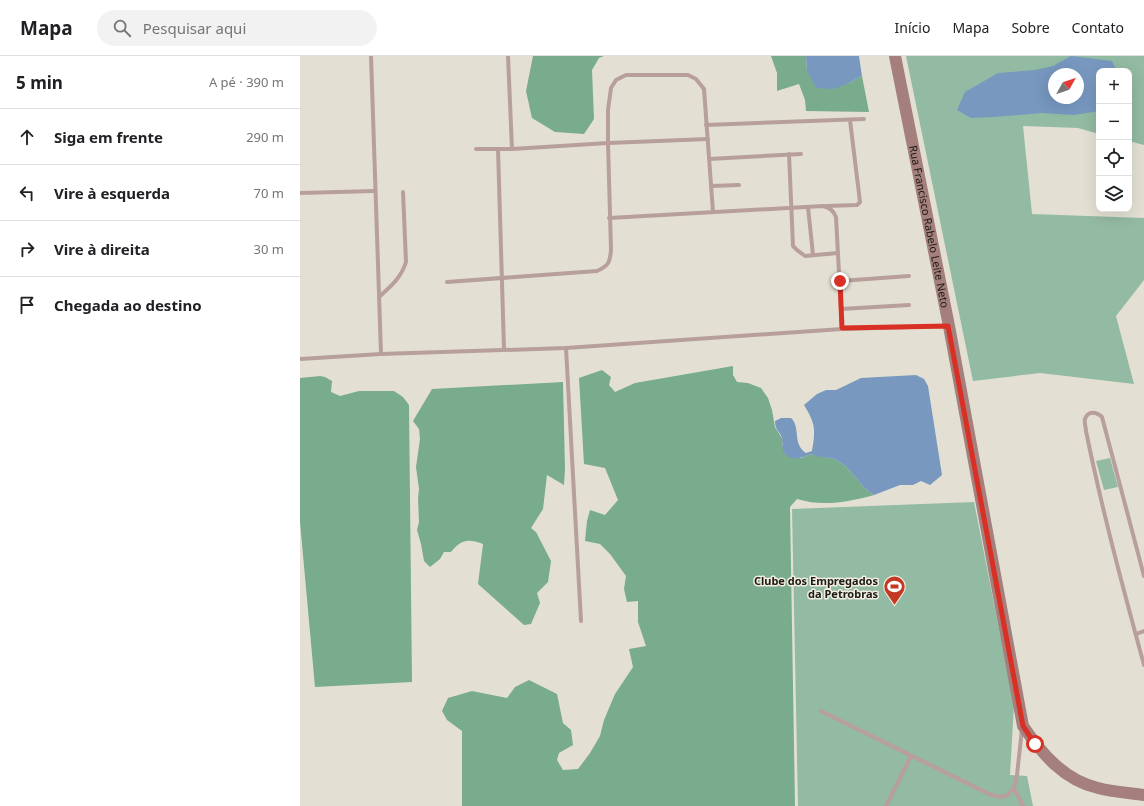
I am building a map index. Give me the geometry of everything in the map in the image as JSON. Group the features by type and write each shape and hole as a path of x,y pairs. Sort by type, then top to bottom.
{"street":[{"name":"Rua Francisco Rabelo Leite Neto","path":"895,56 948,326 1023,726 1035,744 1055,766 1078,781 1098,788 1144,795"}],"lane":[{"path":"371,56 381,354"},
{"path":"508,56 512,149"},
{"path":"447,282 597,271 605,267 610,260 608,110 610,88 616,80 626,75 688,75 696,79 704,88 712,212"},
{"path":"706,125 864,119"},
{"path":"609,218 856,205 860,202 850,120"},
{"path":"476,149 512,149 708,139"},
{"path":"498,149 504,349"},
{"path":"790,154 793,246 805,256 838,254"},
{"path":"709,159 801,154"},
{"path":"711,186 739,185"},
{"path":"300,193 375,191"},
{"path":"379,297 398,279 404,271 406,262 403,192"},
{"path":"823,206 833,211 836,217 842,328"},
{"path":"808,207 813,255"},
{"path":"840,281 909,276"},
{"path":"841,309 909,306"},
{"path":"300,359 381,354 566,348 842,328 948,326"},
{"path":"566,348 581,621"},
{"path":"1144,576 1102,417 1095,412 1090,413 1086,417 1085,424 1093,464 1144,665"},
{"path":"1136,634 1144,631"},
{"path":"821,711 989,794 1001,797 1008,795 1014,788 1023,726"},
{"path":"886,806 911,756"},
{"path":"1014,788 1023,806"}],"green space":[{"path":"533,56 604,56 599,58 592,70 594,119 584,134 555,132 532,118 526,91"},
{"path":"771,56 806,56 807,71 847,84 862,76 869,112 806,111 805,100 799,84 777,91 777,73"},
{"path":"906,56 1144,56 1144,145 1132,142 1132,68 1096,68 1096,133 1078,128 1023,126 1032,214 1144,218 1144,280 1116,316 1134,384 1040,373 973,381"},
{"path":"733,366 733,375 737,382 748,383 761,388 768,398 775,427 783,440 782,445 801,458 811,454 838,461 848,469 869,492 874,495 836,503 816,503 797,499 790,507 795,806 462,806 462,731 447,720 442,711 448,698 472,691 507,698 515,687 529,680 557,694 563,723 571,730 573,745 559,753 557,760 563,770 578,769 600,736 604,720 615,694 633,667 629,649 646,646 638,622 638,601 627,602 624,589 626,576 610,554 600,544 585,541 587,521 590,510 605,515 618,500 605,468 584,464 579,378 602,370 611,377 609,385 615,392 635,383"},
{"path":"320,376 332,381 331,392 340,396 359,391 394,391 403,397 409,405 412,682 315,687 300,522 300,378"},
{"path":"563,382 564,485 547,475 543,509 531,528 536,532 551,561 548,582 537,593 540,603 531,624 524,625 478,584 483,544 473,541 465,541 451,552 444,552 440,559 430,567 424,561 417,530 419,522 419,489 416,467 420,439 419,429 413,421 432,389"},
{"path":"1110,458 1118,487 1104,490 1096,461"},
{"name":"Clube dos Empregados da Petrobras","path":"974,502 1014,705 1010,775 1027,776 1033,806 798,806 792,509"}],"water":[{"path":"806,56 859,56 862,76 833,89 816,88 807,71"},
{"path":"1071,56 1112,61 1116,68 1096,68 1096,111 1074,115 1042,113 971,118 957,110 965,92 998,73 1035,70 1053,66"},
{"path":"916,375 924,379 928,386 942,475 930,485 921,481 913,485 900,485 874,495 864,487 843,464 835,460 811,454 800,458 792,458 785,454 783,450 782,438 776,428 775,421 781,418 791,418 796,426 799,445 806,453 812,451 814,426 804,405 817,394 826,390 836,390 861,378"}],"place":[{"name":"Clube dos Empregados da Petrobras","path":"894,606"}],"route":[{"path":"840,281 842,328 948,326 1023,726 1035,744"}]}
